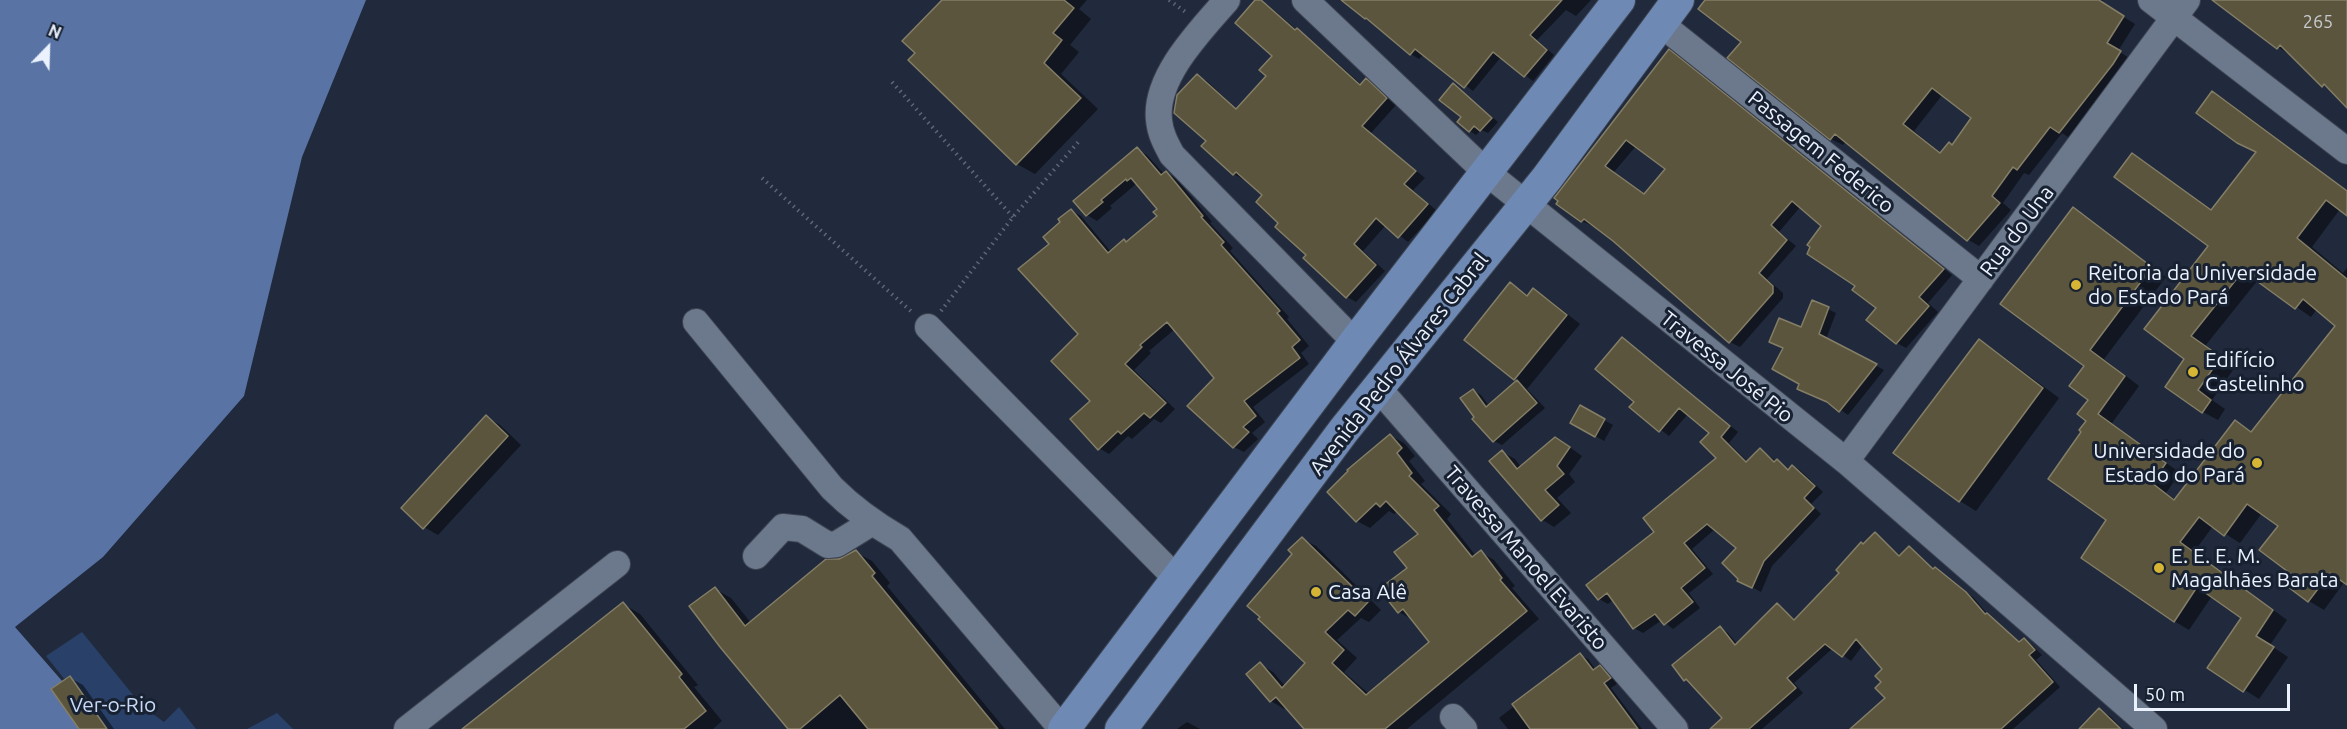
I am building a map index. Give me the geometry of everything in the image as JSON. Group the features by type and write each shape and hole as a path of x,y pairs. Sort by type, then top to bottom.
{"main road":[{"path":"1063,729 1355,342 1619,0"},
{"name":"Avenida Pedro Álvares Cabral","path":"1120,729 1344,430 1525,204 1670,12"},
{"path":"1344,430 1350,406 1370,368 1368,356 1355,342"}],"street":[{"path":"1227,0 1184,52 1169,76 1160,100 1158,119 1163,138 1172,155 1355,342"},
{"name":"Travessa José Pio","path":"1305,0 1486,172 1846,461 2154,729"},
{"path":"2151,0 2181,9 2347,151"},
{"name":"Rua do Una","path":"1846,461 2181,9"},
{"name":"Passagem Federico","path":"1670,12 1981,279"},
{"path":"696,322 832,488 852,509 871,523 900,539 1063,729"},
{"path":"928,327 1178,579"},
{"name":"Travessa Manoel Evaristo","path":"1378,388 1675,729"},
{"path":"756,556 783,527 802,529 828,545 837,544 871,523"},
{"path":"407,729 617,564"}],"path":[{"path":"892,82 1013,217"},
{"path":"762,178 928,327 1013,217 1080,140"}],"green space":[{"name":"Ver-o-Rio","path":"82,632 142,706 164,722 179,707 196,729 104,729 46,656"},
{"path":"277,713 293,729 247,729"}],"shaded area":[{"path":"0,0 366,0 302,157 244,396 103,557 15,627 104,729 0,729"}],"building":[{"path":"942,0 1064,0 1074,8 1053,33 1062,40 1044,63 1081,98 1016,165 908,60 915,53 902,41"},
{"path":"1255,0 1261,0 1295,30 1297,28 1360,85 1366,78 1387,98 1362,126 1416,171 1404,184 1428,204 1398,238 1376,218 1354,244 1376,265 1346,298 1303,258 1306,255 1275,227 1278,223 1256,202 1262,195 1236,172 1233,175 1201,146 1206,141 1174,113 1177,95 1197,74 1236,109 1266,76 1259,70 1272,56 1235,23"},
{"path":"1341,0 1562,0 1530,35 1547,50 1524,77 1493,52 1464,88 1415,49 1410,55"},
{"path":"1705,0 2099,0 2124,16 2107,43 2121,51 2113,64 2059,133 2050,127 2017,170 2013,167 1992,196 2000,203 1967,241 1835,134 1830,140 1727,58 1741,42 1698,9","holes":["1932,88 1971,118 1952,145 1949,142 1940,153 1903,124"]},
{"path":"2212,0 2347,0 2347,108 2324,84 2322,87 2280,45 2277,49"},
{"path":"1669,49 1944,269 1919,297 1929,306 1896,344 1866,320 1876,308 1852,290 1855,286 1807,254 1810,247 1807,245 1821,226 1792,201 1771,225 1787,240 1759,273 1773,286 1773,293 1729,343 1613,241 1584,219 1581,222 1556,204 1558,201 1554,198","holes":["1626,140 1665,169 1644,194 1605,166"]},
{"path":"1453,83 1492,118 1480,131 1474,126 1469,132 1457,122 1461,117 1439,100"},
{"path":"2212,91 2347,191 2347,216 2326,200 2297,238 2347,279 2347,585 2330,573 2308,602 2284,584 2291,574 2259,550 2278,526 2247,504 2224,536 2199,517 2180,542 2273,610 2256,636 2274,647 2243,692 2207,668 2241,618 2197,587 2174,622 2081,558 2106,520 2048,479 2081,432 2079,430 2086,421 2077,414 2088,400 2069,386 2084,366 2000,304 2073,207 2152,267 2090,350 2125,376 2098,414 2166,463 2152,483 2174,500 2235,420 2251,432 2335,326 2303,299 2295,309 2243,271 2191,336 2221,357 2198,390 2211,400 2202,413 2165,387 2184,359 2144,329 2208,246 2114,177 2132,153 2211,210 2256,152 2237,143 2196,113"},
{"path":"1137,147 1161,175 1166,171 1203,216 1201,217 1224,242 1221,245 1280,311 1277,313 1300,340 1292,347 1300,358 1244,401 1256,416 1243,427 1249,432 1233,448 1187,406 1214,378 1167,322 1140,345 1142,347 1125,364 1166,403 1150,418 1144,413 1121,434 1118,431 1098,450 1070,419 1090,401 1051,361 1078,334 1018,269 1049,244 1043,237 1060,222 1058,219 1071,209 1108,253 1124,239 1126,242 1157,216 1153,212 1157,209 1131,178 1127,181 1126,179 1101,200 1103,202 1086,216 1073,201"},
{"path":"1510,282 1527,296 1533,288 1567,315 1514,380 1464,340"},
{"path":"1812,300 1829,307 1819,334 1877,364 1839,412 1827,402 1797,389 1799,384 1772,369 1783,348 1769,342 1779,318 1801,327"},
{"path":"1622,337 1730,426 1721,437 1746,462 1760,448 1774,462 1777,459 1788,470 1792,465 1815,486 1804,498 1814,508 1764,561 1752,588 1737,581 1738,579 1722,563 1736,548 1707,524 1684,543 1705,568 1681,588 1693,602 1664,625 1655,614 1633,629 1607,593 1598,600 1586,585 1654,532 1643,518 1716,458 1700,442 1709,433 1679,408 1659,432 1629,407 1634,402 1595,369"},
{"path":"1979,339 2043,388 1959,502 1893,453"},
{"path":"1517,380 1537,403 1493,442 1472,419 1474,417 1460,398 1473,389 1486,407"},
{"path":"1580,405 1605,419 1595,437 1570,423"},
{"path":"486,415 508,436 423,529 401,508"},
{"path":"1390,434 1402,448 1397,453 1412,473 1409,476 1439,506 1434,510 1472,557 1481,550 1502,578 1500,580 1527,611 1385,729 1304,729 1276,697 1270,702 1246,674 1260,662 1282,688 1305,663 1247,606 1292,554 1288,550 1302,537 1368,602 1355,616 1348,610 1325,632 1344,650 1332,663 1366,695 1429,642 1403,609 1398,613 1379,589 1407,568 1394,552 1418,534 1386,501 1380,507 1376,503 1356,522 1327,492 1347,470"},
{"path":"1555,437 1570,447 1557,466 1564,474 1545,490 1559,505 1541,521 1489,461 1502,450 1517,469"},
{"path":"1875,532 1899,556 1909,546 1933,569 1935,567 1966,592 1985,614 1987,613 2019,642 2024,638 2035,650 2029,655 2053,682 2001,729 1850,729 1885,698 1875,688 1881,682 1875,676 1882,669 1856,639 1842,657 1825,644 1787,678 1796,688 1749,729 1710,729 1722,718 1686,679 1684,681 1672,665 1720,626 1735,645 1777,603 1794,620 1839,573 1836,570 1861,542 1863,544"},
{"path":"856,550 875,573 872,576 998,729 868,729 840,695 800,729 788,729 689,606 715,587 745,626 826,559 839,559"},
{"path":"623,602 682,674 679,677 706,711 684,729 462,729"},
{"path":"1580,653 1593,670 1600,665 1611,678 1604,683 1638,729 1530,729 1512,704"},
{"path":"70,676 107,729 79,729 51,689"},
{"path":"2099,708 2121,729 2079,729"}],"place":[{"name":"Reitoria da Universidade do Estado Pará","path":"2076,285"},
{"name":"Edifício Castelinho","path":"2193,372"},
{"name":"Universidade do Estado do Pará","path":"2257,463"},
{"name":"E. E. E. M. Magalhães Barata","path":"2159,568"},
{"name":"Casa Alê","path":"1316,592"}]}
